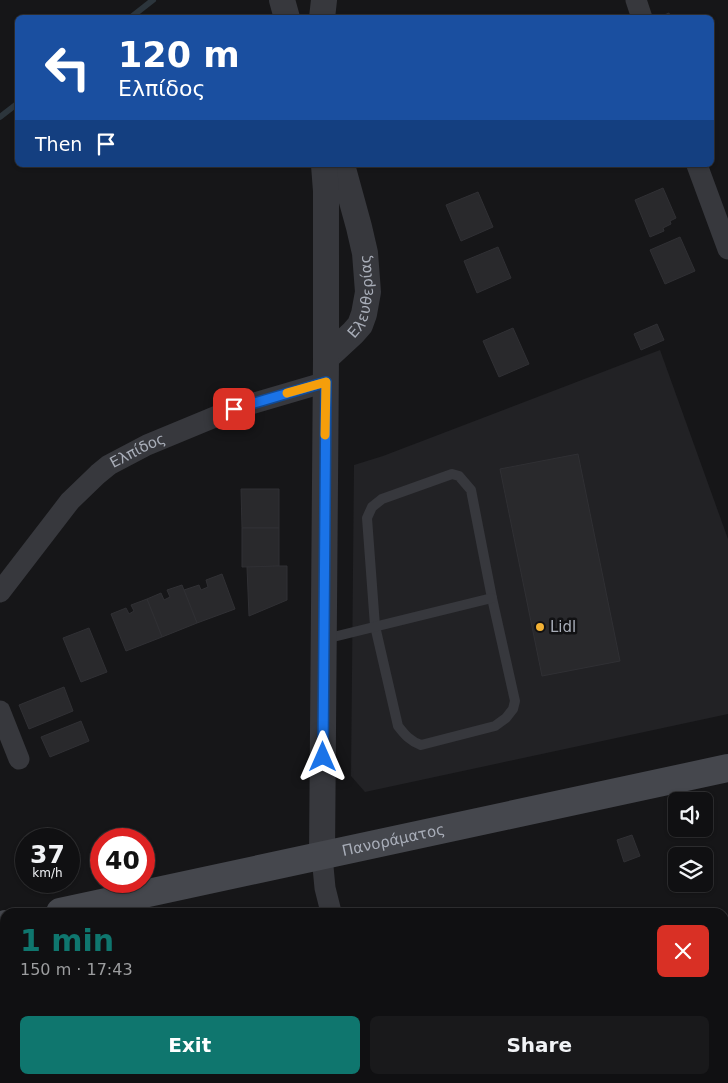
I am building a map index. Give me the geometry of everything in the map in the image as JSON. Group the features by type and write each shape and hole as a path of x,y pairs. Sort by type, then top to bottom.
{"main road":[{"name":"Πανοράματος","path":"79,908 728,768"}],"street":[{"path":"282,0 286,15"},
{"path":"322,15 324,0"},
{"path":"636,0 641,15"},
{"name":"Ελευθερίας","path":"322,856 326,370 326,192 324,167"},
{"name":"Ελευθερίας","path":"326,370 360,325 368,292 365,253 343,167"},
{"path":"698,167 728,249"},
{"name":"Ελπίδος","path":"0,592 70,501 109,465 147,444 326,370"},
{"path":"0,711 19,759"},
{"path":"322,856 324,888 330,908"}],"lane":[{"path":"452,474 459,476 471,490 514,701 513,709 506,718 495,726 421,745 412,742 398,726 375,626 367,518 372,508 382,499 452,474"},
{"path":"324,639 492,598"}],"shaded area":[{"name":"Lidl","path":"660,350 728,539 728,714 365,792 351,776 354,465 383,456"}],"building":[{"path":"663,188 676,218 670,221 671,224 663,228 664,231 650,237 635,200"},
{"path":"478,192 493,227 461,241 446,205"},
{"path":"680,237 695,271 665,284 650,250"},
{"path":"498,247 511,278 477,293 464,261"},
{"path":"657,324 664,340 641,350 634,334"},
{"path":"513,328 529,364 499,377 483,341"},
{"name":"Lidl","path":"578,454 620,661 542,676 500,469"},
{"path":"241,489 279,489 279,528 242,528"},
{"path":"242,528 279,528 279,566 242,567"},
{"path":"287,566 287,600 249,616 247,567"},
{"path":"222,574 235,609 197,623 184,590 199,585 201,590 208,587 206,580"},
{"path":"182,585 197,623 162,637 147,599 161,593 164,600 170,597 167,590"},
{"path":"147,599 162,637 126,651 111,614 126,608 129,614 134,611 131,605"},
{"path":"89,628 107,672 81,682 63,638"},
{"path":"64,687 73,711 29,729 19,705"},
{"path":"81,721 89,741 50,757 41,737"},
{"path":"632,835 640,856 624,862 617,840"}],"waterway":[{"path":"134,15 153,0"},
{"path":"0,117 15,105"}],"slow traffic":[{"path":"287,393 326,382 325,435"}],"place":[{"name":"Lidl","path":"540,627"}],"route":[{"path":"234,409 326,382 323,757"}]}
